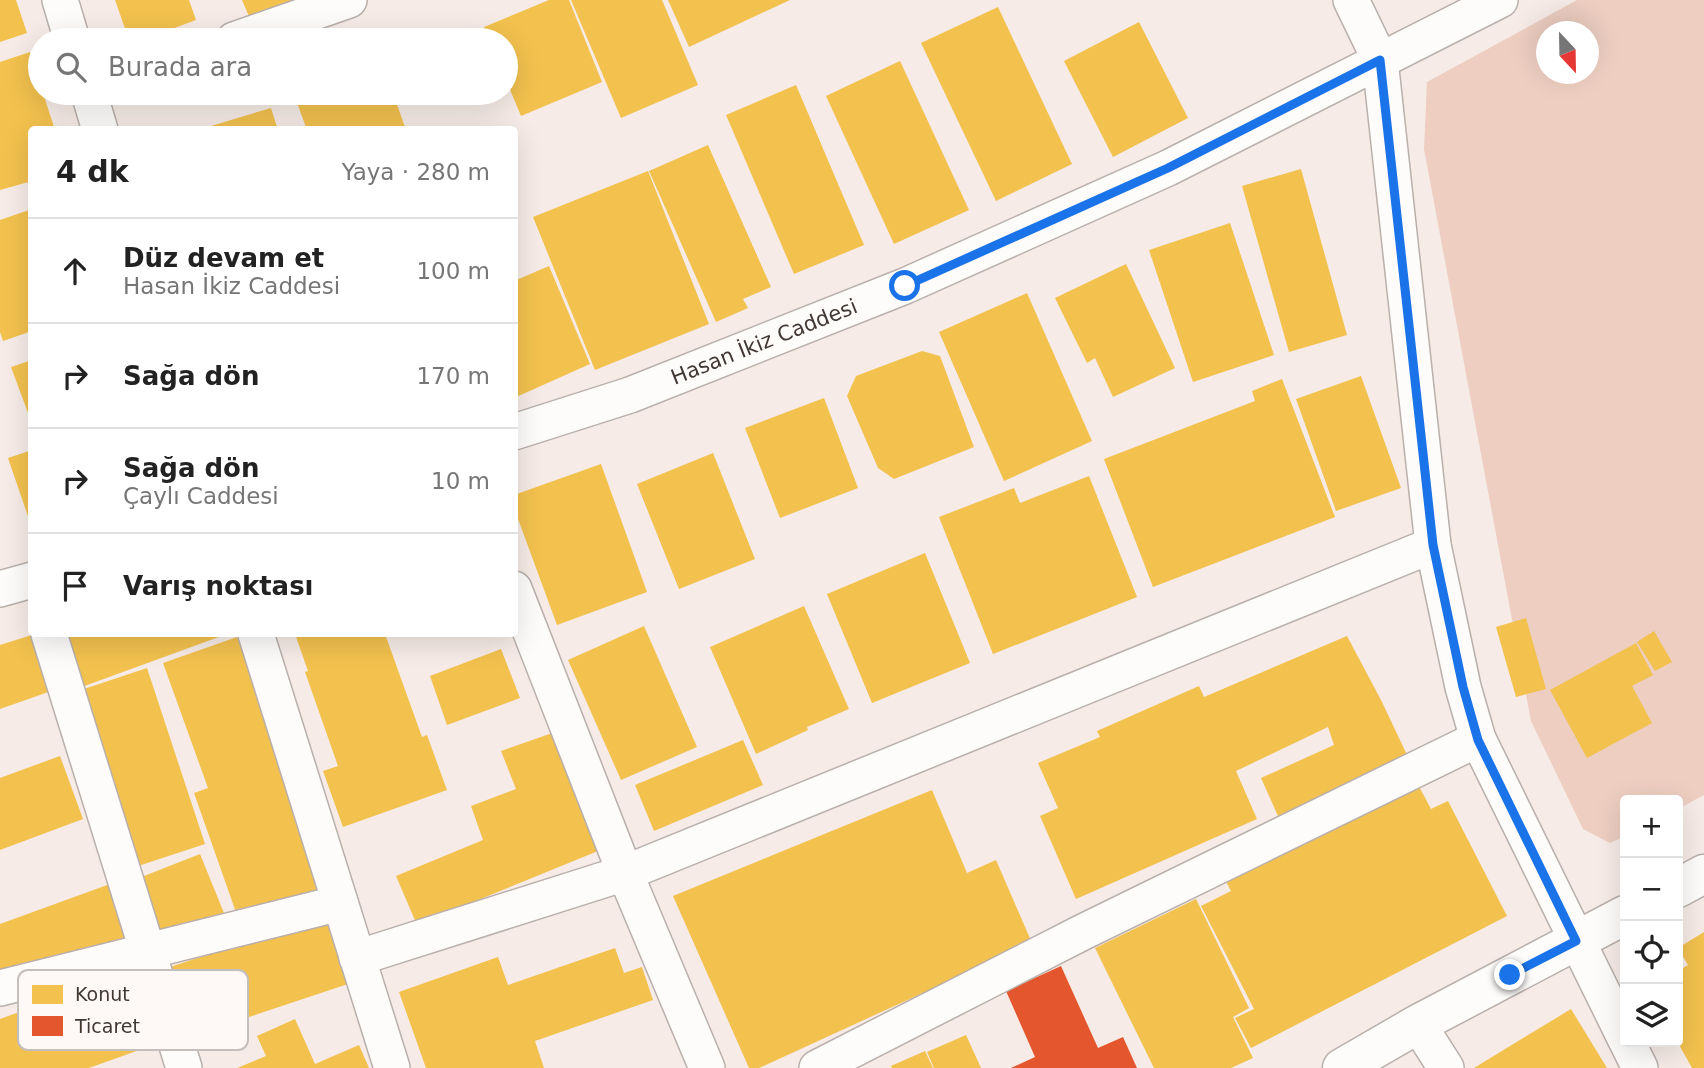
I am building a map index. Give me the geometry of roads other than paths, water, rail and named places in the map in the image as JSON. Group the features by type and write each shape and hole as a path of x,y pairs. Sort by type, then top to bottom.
{"street":[{"path":"60,0 68,28"},
{"path":"268,28 349,0"},
{"path":"1351,0 1380,60 1433,545 1463,687 1478,740 1620,1028"},
{"name":"Hasan İkiz Caddesi","path":"518,431 630,395 905,286 1168,168 1500,0"},
{"path":"93,105 99,126"},
{"path":"357,958 625,873 1433,545"},
{"path":"0,589 28,581"},
{"path":"518,599 625,873 707,1068"},
{"path":"50,637 152,970"},
{"path":"257,637 392,1068"},
{"path":"817,1068 1096,926 1478,740"},
{"path":"1683,885 1704,874"},
{"path":"73,970 340,903"},
{"path":"1342,1068 1418,1024 1620,918"},
{"path":"0,988 18,984"},
{"path":"1418,1024 1446,1068"},
{"path":"1630,1047 1640,1068"},
{"path":"178,1050 184,1068"}]}
